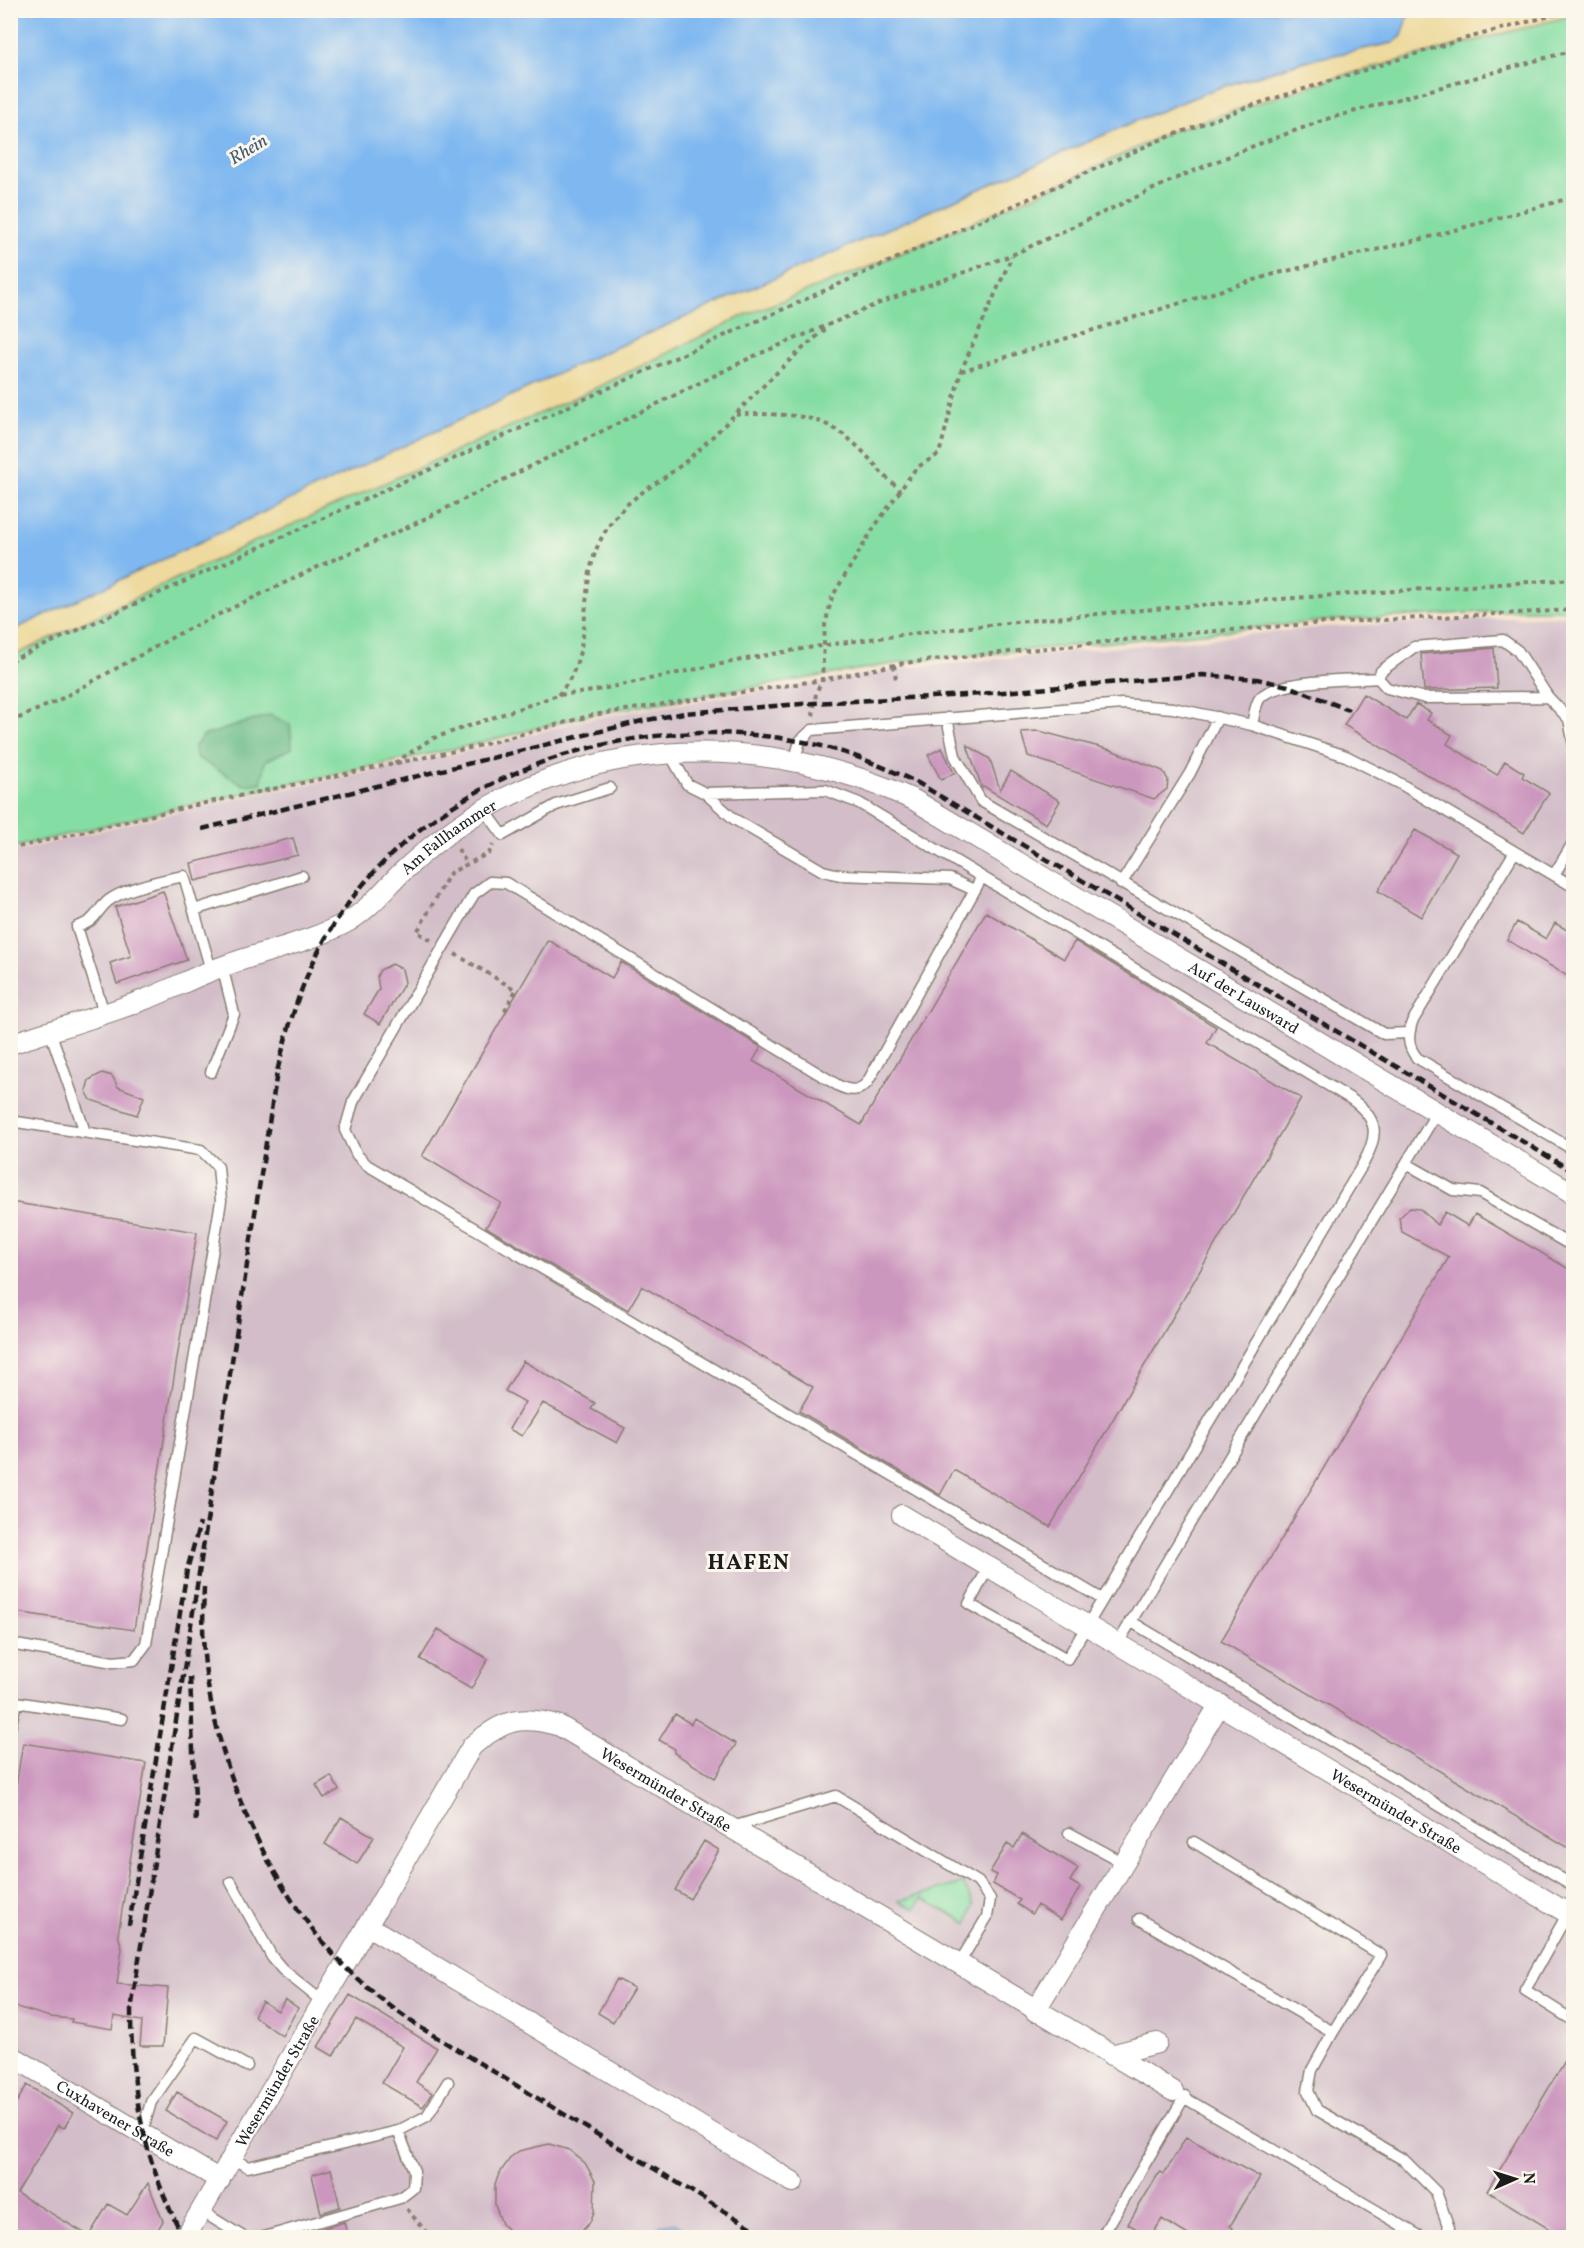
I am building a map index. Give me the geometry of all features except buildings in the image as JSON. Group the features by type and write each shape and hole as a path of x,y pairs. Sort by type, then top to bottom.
{"street":[{"name":"Am Fallhammer","path":"10,1044 163,992 217,968 349,921 370,904 418,857 484,809 543,781 592,766 670,754 732,752 795,759 876,782 914,800"},
{"name":"Auf der Lausward","path":"914,800 1574,1194"},
{"name":"Wesermünder Straße","path":"902,1515 1571,1915"},
{"path":"1035,2011 1220,1704"},
{"name":"Wesermünder Straße","path":"185,2238 472,1746 495,1727 514,1721 536,1719 560,1726 1035,2011 1179,2094"},
{"path":"368,1926 793,2182"},
{"path":"1111,2055 1157,2043"},
{"name":"Cuxhavener Straße","path":"10,2055 220,2180"}],"lane":[{"path":"1378,678 1382,671 1414,647 1503,640 1518,651 1548,697 1569,719 1574,746"},
{"path":"1378,678 1388,688 1425,698 1548,697"},
{"path":"1252,725 1258,699 1267,692 1288,686 1378,678"},
{"path":"795,759 800,741 812,730 1122,704 1173,708 1252,725 1346,756 1399,783 1574,887"},
{"path":"1121,884 1190,773 1218,717"},
{"path":"947,718 955,756 981,801 1384,1034 1409,1033"},
{"path":"670,754 687,784 705,793 734,819 823,871 840,875 950,879 974,890"},
{"path":"484,809 503,835 556,805 610,788"},
{"path":"705,793 825,790 859,803 1351,1099 1371,1116 1374,1130 1373,1146 1363,1164 1067,1659 969,1604 989,1566"},
{"path":"1554,875 1573,843 1574,836"},
{"path":"1514,853 1423,1004 1409,1033 1411,1050 1417,1058 1574,1150"},
{"path":"104,1013 77,927 92,922 107,902 117,896 161,880 184,876 194,910 234,1014 211,1072"},
{"path":"194,910 303,876"},
{"path":"982,877 867,1083 855,1090 839,1086 506,883 490,882 474,894 352,1102 345,1130 357,1155 367,1165 1102,1599"},
{"path":"50,1031 85,1132"},
{"path":"1118,1643 1437,1112"},
{"path":"10,1121 201,1150 218,1167 220,1201 146,1644 134,1660 113,1662 10,1644"},
{"path":"1407,1164 1453,1190 1480,1193 1574,1247"},
{"path":"1130,1621 1574,1886"},
{"path":"10,1728 16,1702 122,1719"},
{"path":"729,1828 836,1796 978,1882 990,1899 987,1917 958,1965"},
{"path":"1069,1833 1124,1863"},
{"path":"1194,1842 1382,1955 1333,2032 1312,2070 1308,2091 1317,2110 1404,2160 1436,2192 1449,2228 1448,2238"},
{"path":"231,1882 272,1957 282,1970 323,2002"},
{"path":"1571,1915 1525,1990 1574,2021"},
{"path":"1139,1918 1333,2032"},
{"path":"142,2133 151,2102 196,2038 247,2066"},
{"path":"233,2158 248,2167 398,2131 427,2116 448,2082"},
{"path":"1101,2237 1179,2094 1423,2238"},
{"path":"261,2238 400,2198 413,2188 414,2171 398,2131"},
{"path":"201,2211 245,2238"}],"path":[{"path":"10,661 646,370 1155,142 1258,103 1460,40 1572,10"},
{"path":"10,722 58,700 194,626 326,563 404,529 752,357 920,287 1012,255 1179,177 1327,119 1574,50"},
{"path":"961,370 1274,274 1422,239 1574,198"},
{"path":"812,730 816,693 822,680 825,625 832,597 873,530 916,468 939,454 961,370 1012,255"},
{"path":"558,695 570,681 580,657 589,577 598,546 612,519 624,505 691,457 795,353 831,325"},
{"path":"735,414 804,416 832,426 850,437 901,492"},
{"path":"392,765 431,739 558,695 587,693 825,646 1029,620 1236,602 1574,579"},
{"path":"10,849 191,806 474,747 592,715 822,680 894,665 1190,633 1425,616 1574,610"},
{"path":"894,665 896,680"},
{"path":"400,2198 430,2238"}],"shaded area":[{"path":"1573,615 1573,2237 11,2238 11,852 192,808 475,749 592,718 905,668 1325,627"}],"green space":[{"path":"1573,15 1573,610 1519,610 1324,621 905,662 593,714 472,745 190,805 11,848 10,657 251,543 598,387 745,315 871,266 1069,180 1171,131 1341,76"},
{"path":"270,715 290,724 292,748 265,761 261,783 244,785 196,757 194,747 203,736"},
{"path":"963,1883 974,1905 968,1924 922,1898 915,1909 899,1901"}],"sand":[{"path":"1410,11 1573,11 1573,15 1341,76 1171,131 1069,180 871,266 745,315 598,387 251,543 11,657 10,631 587,360 1138,120 1215,89 1329,54 1406,22"}],"water":[{"name":"Rhein","path":"10,11 1410,11 1402,36 1393,43 1300,62 1215,89 1138,120 587,360 11,631"},
{"path":"674,2223 697,2237 653,2237 661,2225"}],"railway":[{"path":"202,829 642,721 684,713 967,695 1203,675 1257,679 1288,686 1349,710"},
{"path":"184,2238 159,2183 143,2127 134,2071 131,2010 277,1072 298,998 331,929 371,875 420,830 475,793 535,765 599,746 665,735 732,734 798,741 829,748 918,783 1574,1172"},
{"path":"129,1925 187,1570 200,1523"},
{"path":"204,1587 203,1630 206,1673 223,1752 253,1830 293,1903 317,1936 362,1983 418,2026 769,2238"},
{"path":"190,1677 196,1824"}],"district":[{"name":"HAFEN","path":"749,1561"}]}
